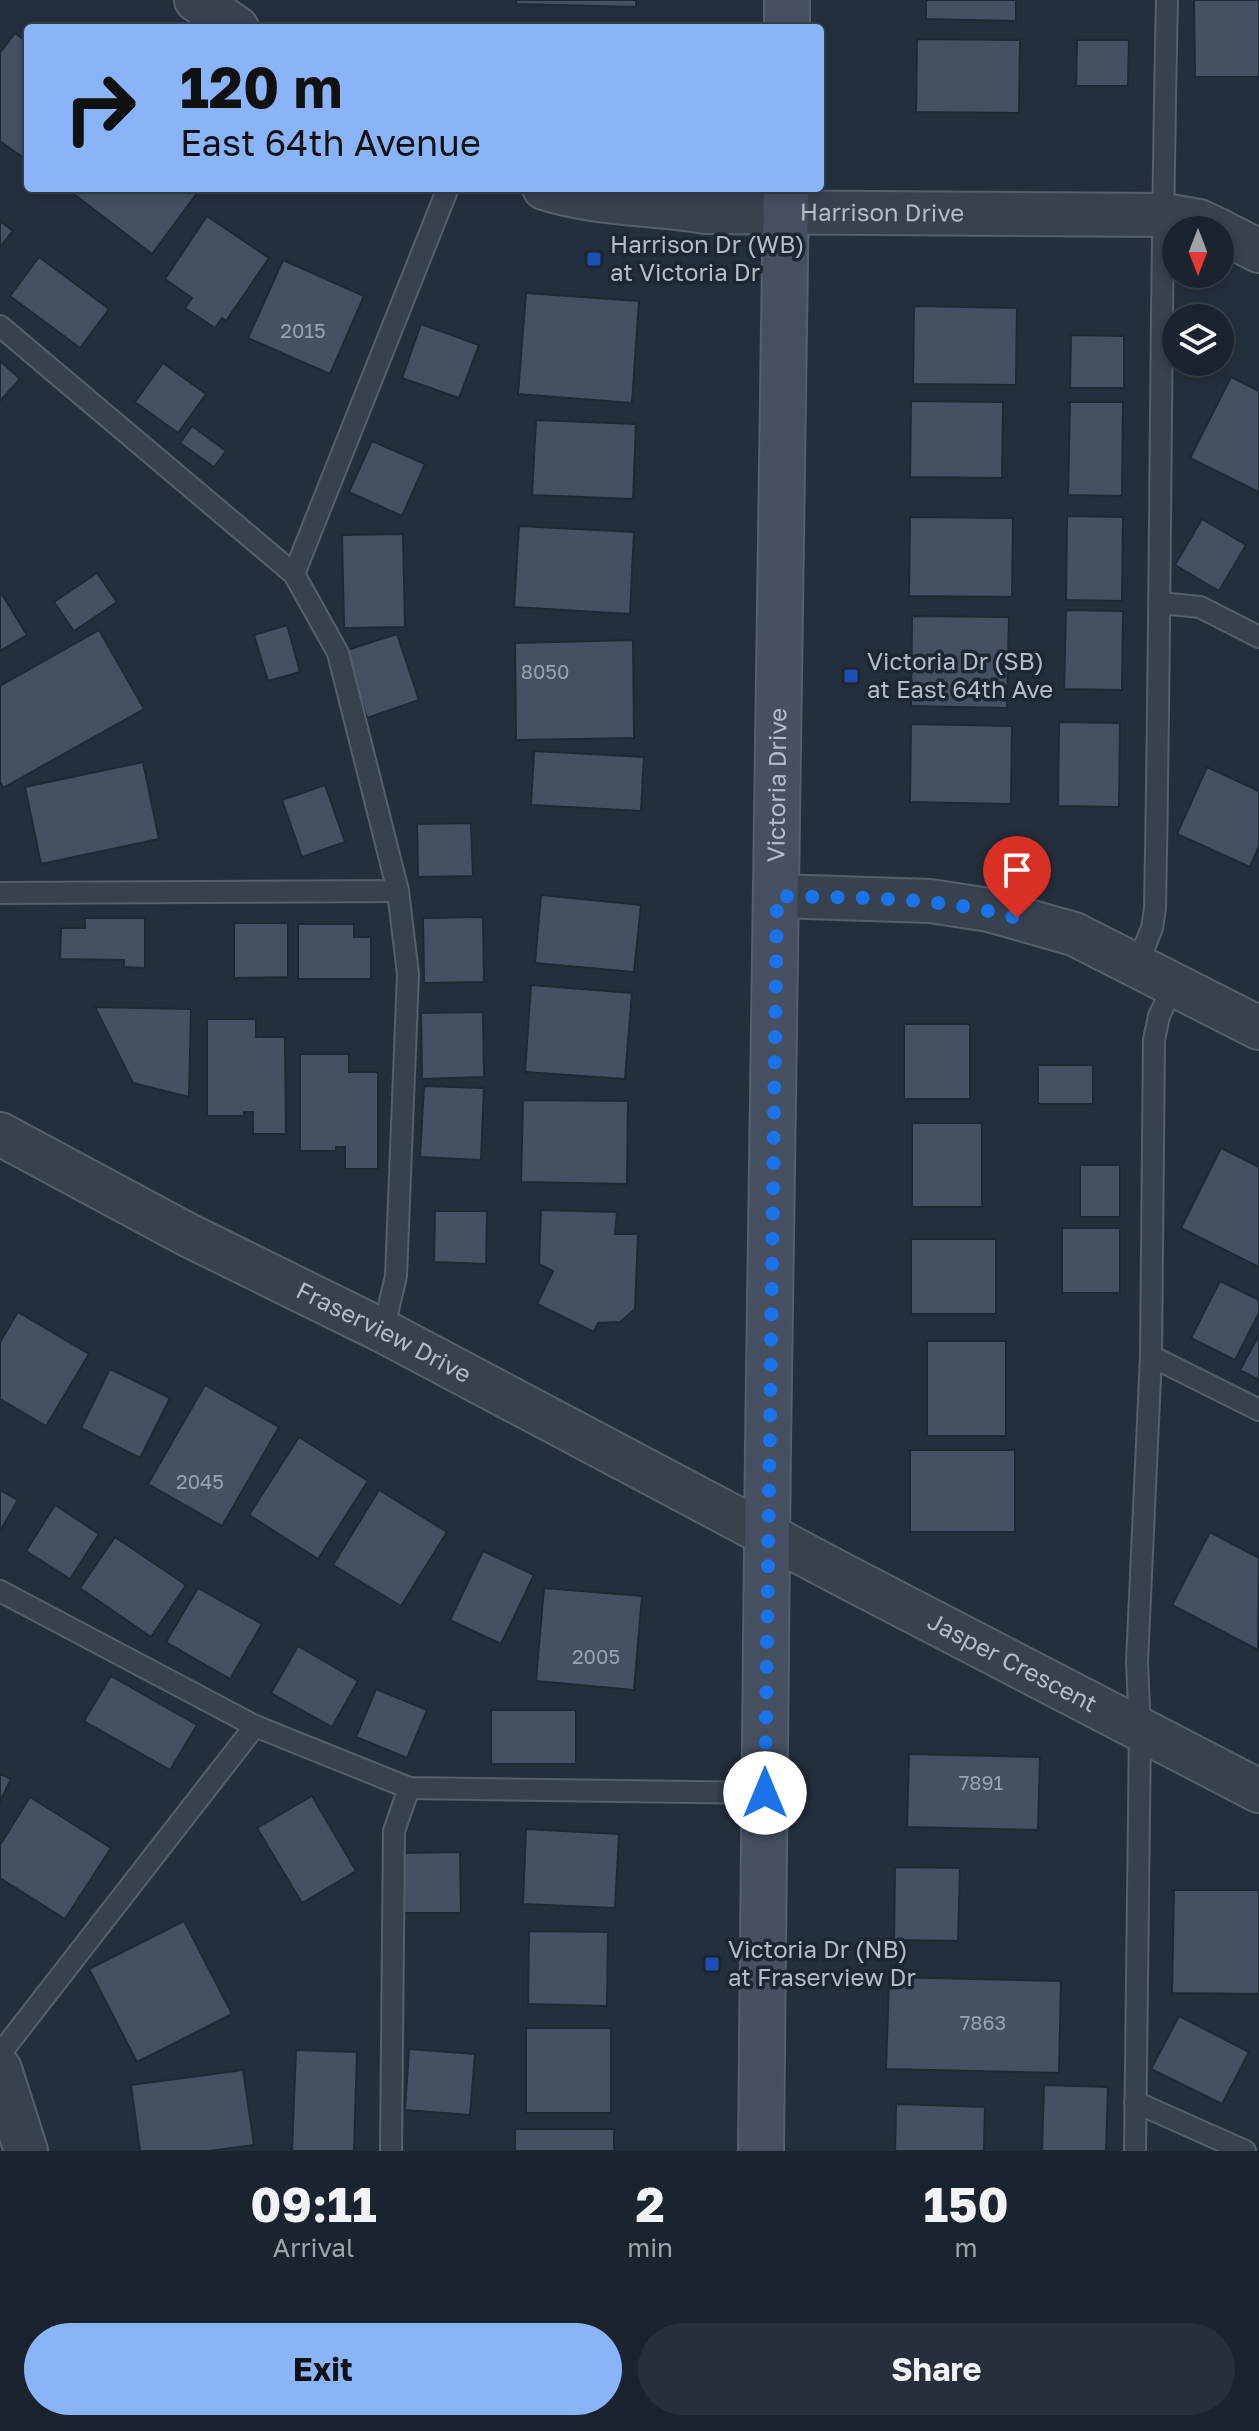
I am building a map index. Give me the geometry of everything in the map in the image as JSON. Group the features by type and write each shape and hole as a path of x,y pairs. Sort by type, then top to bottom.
{"street":[{"path":"196,0 231,24"},
{"path":"787,0 787,24"},
{"name":"Harrison Drive","path":"557,192 634,205 706,212 786,201 1170,216"},
{"name":"Victoria Drive","path":"761,2151 786,201"},
{"name":"Harrison Drive","path":"1234,238 1259,251"},
{"path":"777,896 930,901 989,910 1074,934 1259,1028"},
{"name":"Fraserview Drive","path":"0,1134 188,1235 383,1331 767,1534"},
{"name":"Jasper Crescent","path":"767,1534 1259,1791"},
{"path":"0,2069 26,2151"}],"lane":[{"path":"1137,965 1152,928 1155,908 1167,0"},
{"path":"294,574 446,192"},
{"path":"0,326 294,574 338,653 398,891 408,974 396,1276 383,1331"},
{"path":"1161,603 1200,607 1259,637"},
{"path":"0,893 398,891"},
{"path":"1135,2151 1140,1730 1137,1662 1151,1356 1154,1040 1159,1016 1174,985"},
{"path":"1151,1356 1259,1410"},
{"path":"0,1591 255,1726 409,1788 765,1793"},
{"path":"0,2054 255,1726"},
{"path":"391,2151 394,1831 409,1788"},
{"path":"1135,2102 1245,2151"}],"building":[{"path":"516,0 636,0 636,7 516,4"},
{"path":"926,0 1016,0 1016,21 926,19"},
{"path":"1194,0 1259,0 1259,77 1195,77"},
{"path":"15,33 24,40 24,158 0,141 0,53"},
{"path":"917,39 1020,40 1019,113 916,112"},
{"path":"1077,40 1129,40 1128,86 1076,86"},
{"path":"71,192 198,192 152,254"},
{"path":"207,216 269,258 226,321 222,318 215,328 185,308 192,298 165,279"},
{"path":"0,221 13,231 0,247"},
{"path":"39,257 109,309 80,348 10,296"},
{"path":"283,260 364,296 330,374 248,338"},
{"path":"526,293 639,301 632,403 518,394"},
{"path":"914,306 1017,308 1016,385 913,384"},
{"path":"421,324 479,345 459,398 402,378"},
{"path":"1071,335 1124,336 1124,388 1070,388"},
{"path":"0,361 20,379 0,401"},
{"path":"163,363 206,394 178,433 135,402"},
{"path":"1231,377 1259,391 1259,492 1190,458"},
{"path":"911,401 1003,402 1002,478 910,477"},
{"path":"1070,402 1123,402 1122,496 1068,495"},
{"path":"536,420 636,424 633,499 532,495"},
{"path":"192,426 226,451 214,467 180,443"},
{"path":"372,441 425,464 402,516 349,492"},
{"path":"1067,516 1123,517 1122,601 1066,600"},
{"path":"910,517 1013,518 1012,597 909,596"},
{"path":"1202,519 1246,545 1219,591 1175,565"},
{"path":"519,526 634,532 630,614 514,607"},
{"path":"403,534 405,627 344,628 342,535"},
{"path":"97,573 117,602 74,631 54,602"},
{"path":"0,591 27,635 0,651"},
{"path":"1066,610 1123,611 1122,690 1064,689"},
{"path":"912,616 1009,617 1007,708 911,706"},
{"path":"287,625 300,672 268,681 254,635"},
{"path":"99,630 144,709 3,788 0,782 0,686"},
{"path":"397,634 419,700 367,718 344,651"},
{"path":"633,640 634,738 516,740 515,643"},
{"path":"1059,722 1120,723 1119,807 1058,806"},
{"path":"911,724 1012,726 1011,804 910,802"},
{"path":"534,751 644,757 641,811 531,805"},
{"path":"143,762 159,839 41,864 25,787"},
{"path":"1207,767 1259,791 1259,846 1250,867 1177,834"},
{"path":"325,785 345,842 302,857 282,800"},
{"path":"471,823 473,876 418,877 417,824"},
{"path":"541,895 641,905 634,972 535,963"},
{"path":"483,917 484,982 424,983 423,918"},
{"path":"85,918 145,918 145,968 124,967 124,960 60,959 61,928 85,928"},
{"path":"234,923 288,923 288,977 234,978"},
{"path":"298,924 354,924 354,937 371,937 371,979 298,979"},
{"path":"531,985 632,993 625,1079 525,1072"},
{"path":"95,1007 191,1009 189,1097 133,1083"},
{"path":"483,1012 484,1077 422,1079 421,1013"},
{"path":"207,1019 256,1019 256,1037 285,1037 286,1134 253,1134 253,1112 244,1112 244,1116 207,1116"},
{"path":"904,1024 970,1024 970,1099 904,1099"},
{"path":"300,1054 349,1054 349,1072 378,1072 378,1169 345,1169 345,1147 336,1147 336,1151 300,1151"},
{"path":"1038,1065 1093,1065 1093,1104 1038,1104"},
{"path":"424,1086 484,1088 481,1160 420,1157"},
{"path":"523,1100 628,1101 627,1184 521,1182"},
{"path":"912,1123 982,1123 982,1207 912,1207"},
{"path":"1221,1148 1259,1167 1259,1267 1181,1228"},
{"path":"1080,1165 1120,1165 1120,1217 1080,1217"},
{"path":"541,1210 617,1212 615,1234 638,1234 635,1309 620,1322 598,1323 594,1332 537,1304 553,1271 539,1264"},
{"path":"435,1211 487,1211 486,1264 434,1262"},
{"path":"1062,1228 1120,1228 1120,1293 1062,1293"},
{"path":"911,1239 996,1239 996,1314 911,1314"},
{"path":"1220,1281 1259,1300 1259,1313 1235,1360 1191,1338"},
{"path":"18,1312 89,1354 46,1426 0,1399 0,1342"},
{"path":"1259,1335 1259,1380 1240,1370"},
{"path":"927,1341 1006,1341 1006,1436 927,1436"},
{"path":"110,1369 170,1398 140,1458 81,1428"},
{"path":"205,1385 279,1427 222,1526 148,1484"},
{"path":"299,1437 368,1481 318,1559 249,1515"},
{"path":"910,1450 1015,1450 1015,1532 910,1532"},
{"path":"0,1490 18,1500 0,1531"},
{"path":"379,1490 447,1532 401,1606 333,1565"},
{"path":"55,1505 99,1534 70,1579 26,1551"},
{"path":"1210,1532 1259,1558 1258,1650 1172,1605"},
{"path":"115,1537 186,1585 151,1637 80,1588"},
{"path":"483,1551 534,1575 501,1644 450,1620"},
{"path":"198,1588 262,1624 230,1679 166,1642"},
{"path":"544,1588 642,1596 634,1690 536,1681"},
{"path":"298,1646 358,1681 332,1727 271,1693"},
{"path":"111,1676 197,1725 170,1770 84,1721"},
{"path":"376,1689 427,1710 407,1758 356,1737"},
{"path":"491,1710 576,1710 576,1764 491,1764"},
{"path":"909,1754 1040,1757 1038,1830 907,1827"},
{"path":"0,1774 11,1779 0,1802"},
{"path":"312,1796 356,1871 302,1903 257,1828"},
{"path":"30,1797 111,1848 65,1919 0,1878 0,1845"},
{"path":"526,1829 619,1834 615,1908 523,1904"},
{"path":"460,1852 461,1913 404,1913 403,1853"},
{"path":"895,1867 960,1868 958,1941 894,1940"},
{"path":"1174,1890 1259,1890 1259,1994 1172,1993"},
{"path":"184,1921 232,2014 137,2062 89,1969"},
{"path":"529,1931 608,1932 607,2006 528,2004"},
{"path":"889,1977 1061,1981 1059,2073 886,2069"},
{"path":"1179,2016 1249,2052 1222,2104 1151,2069"},
{"path":"526,2028 611,2028 611,2113 526,2113"},
{"path":"409,2049 475,2054 470,2115 405,2110"},
{"path":"296,2050 357,2052 354,2151 292,2151"},
{"path":"243,2070 254,2145 209,2151 140,2151 131,2085"},
{"path":"1044,2085 1108,2087 1106,2151 1042,2151"},
{"path":"896,2104 985,2107 984,2151 895,2151"},
{"path":"515,2129 614,2129 614,2151 515,2151"}],"place":[{"name":"Harrison Dr (WB) at Victoria Dr","path":"594,259"},
{"name":"Victoria Dr (SB) at East 64th Ave","path":"851,676"},
{"name":"Victoria Dr (NB) at Fraserview Dr","path":"712,1964"}],"route":[{"path":"765,1793 777,896 930,901 989,910 1017,918"}]}
